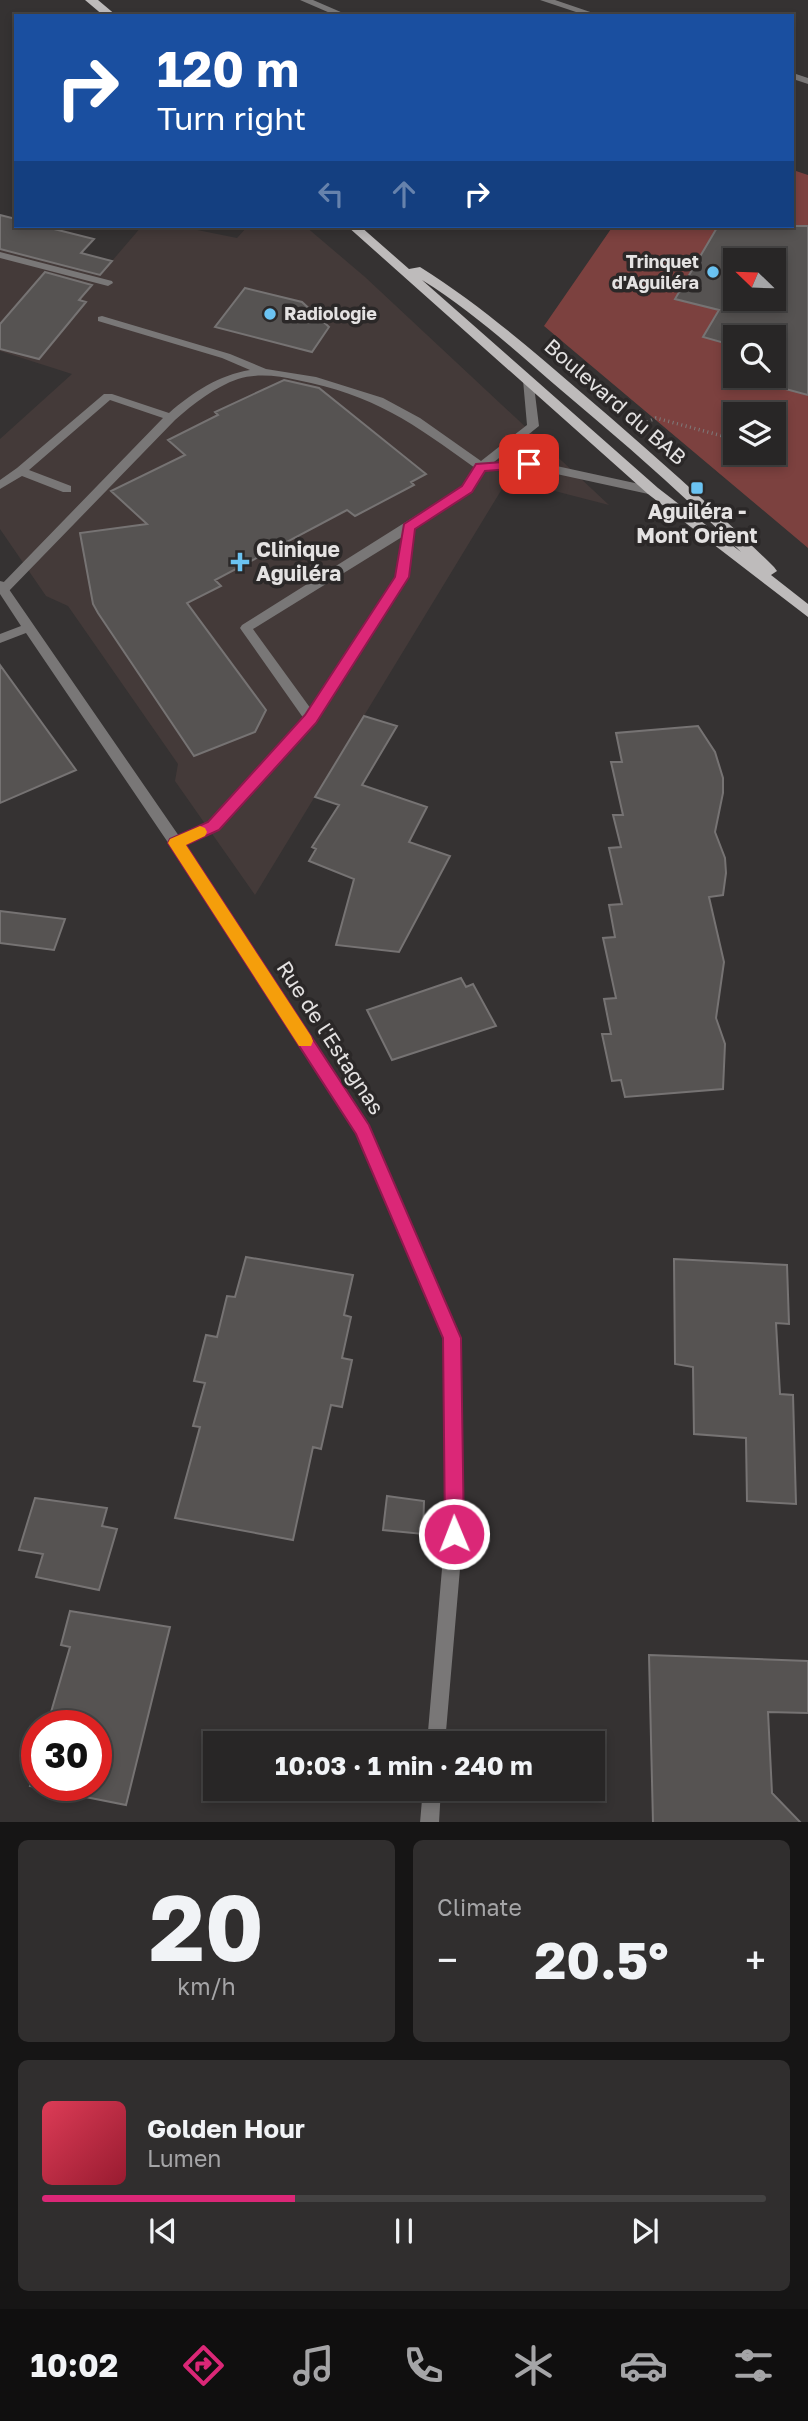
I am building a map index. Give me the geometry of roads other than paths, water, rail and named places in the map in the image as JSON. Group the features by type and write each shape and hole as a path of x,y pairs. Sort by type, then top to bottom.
{"main road":[{"path":"91,0 108,14"},
{"name":"Boulevard du BAB","path":"355,228 653,491 808,611"},
{"name":"Boulevard du BAB","path":"378,248 435,282 566,387 687,492 808,611"}],"street":[{"path":"306,0 341,14"},
{"path":"545,0 591,14"},
{"path":"0,255 108,283"},
{"path":"102,319 226,356 262,371 318,381 390,405 422,424 481,467 529,464 653,491"},
{"path":"1,587 192,397 239,375 262,371"},
{"path":"311,719 246,628 467,489 481,467 533,426 529,380"},
{"path":"0,485 21,471 108,396 171,417"},
{"path":"21,471 67,489"},
{"path":"176,843 213,826 311,719 402,577 409,527"},
{"name":"Rue de l'Estagnas","path":"1,587 176,843 363,1130 452,1338 454,1534 437,1731"},
{"path":"0,639 30,627"},
{"path":"429,1822 431,1801"}],"place":[{"name":"Trinquet d'Aguiléra","path":"713,272"},
{"name":"Radiologie","path":"270,314"},
{"name":"Aguiléra - Mont Orient","path":"697,488"},
{"name":"Clinique Aguiléra","path":"240,562"}]}
